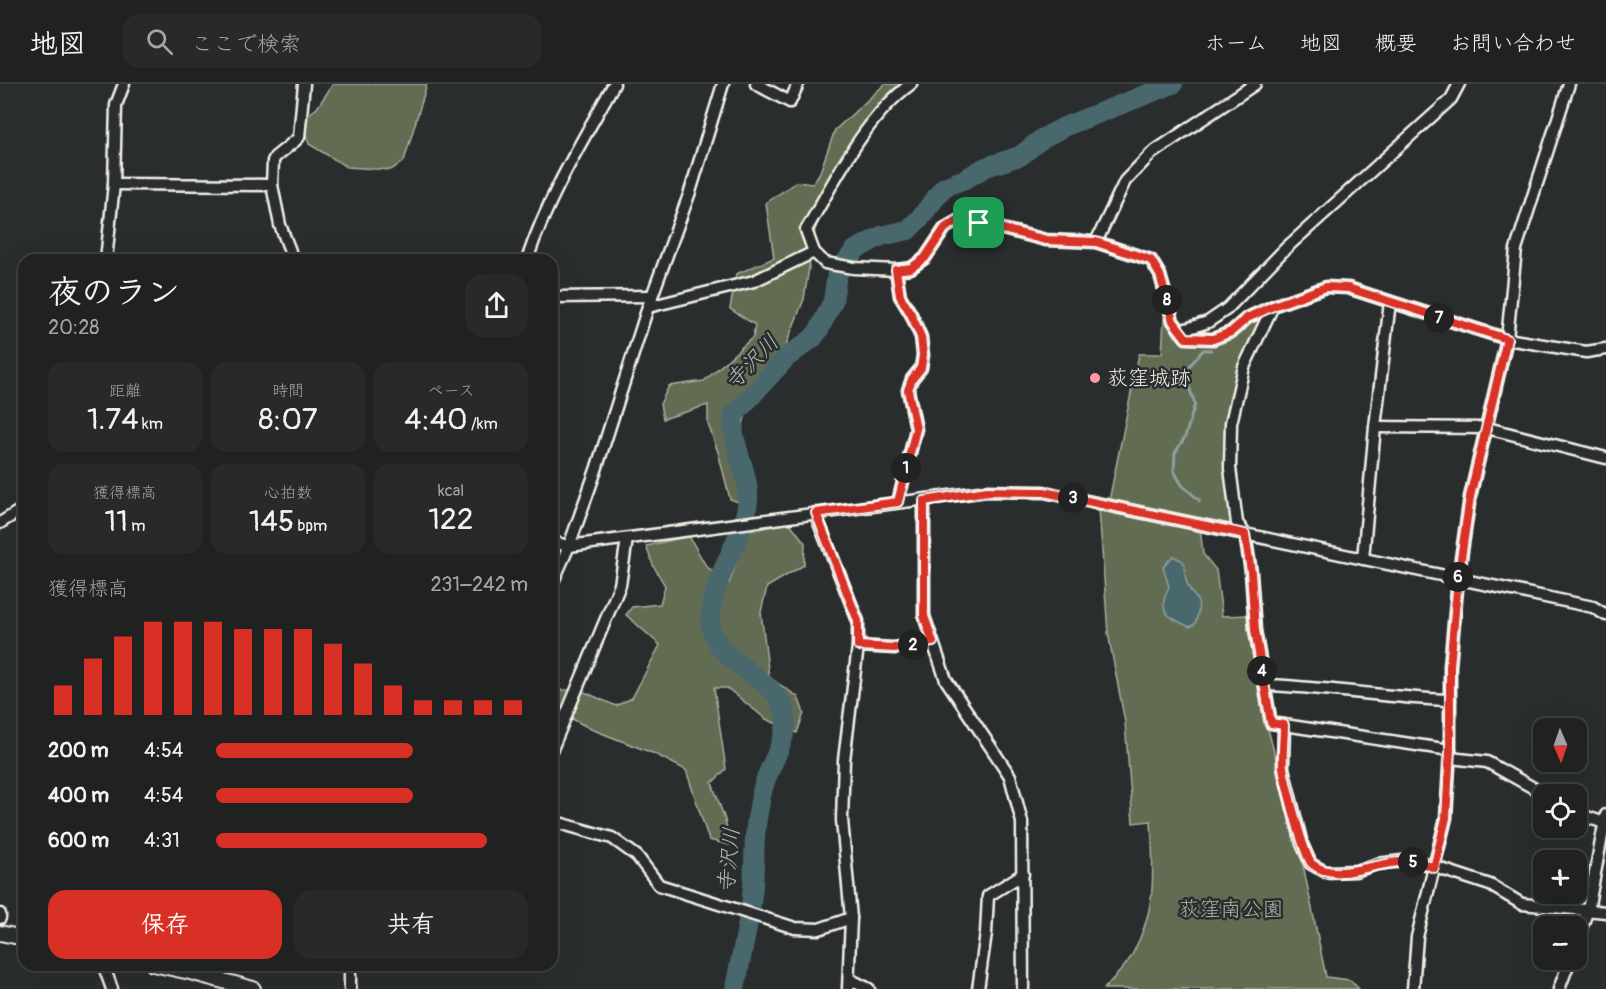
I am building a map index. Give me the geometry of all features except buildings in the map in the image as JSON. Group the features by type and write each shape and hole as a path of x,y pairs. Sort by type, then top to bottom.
{"main road":[{"path":"0,933 18,937"},
{"path":"185,971 253,989"}],"street":[{"path":"107,254 114,184 116,105 124,84"},
{"path":"290,254 280,225 272,184 275,156 299,136 304,84"},
{"path":"529,254 537,231 572,157 614,84"},
{"path":"558,571 610,430 650,302 690,192 723,84"},
{"path":"756,84 790,102 798,84"},
{"path":"911,84 896,89 855,145 806,230 814,252 825,263 854,268 896,270 911,268 925,258 945,228 958,220 1046,240 1096,242 1151,260 1160,275 1173,321 1186,338 1213,339 1231,332 1247,318 1273,306 1326,287 1348,288 1507,339 1586,352 1606,349"},
{"path":"1096,242 1125,180 1152,153 1256,84"},
{"path":"1180,332 1208,322 1227,309 1286,248 1451,99 1459,84"},
{"path":"1413,989 1417,937 1446,818 1450,754 1450,666 1458,579 1470,497 1507,339 1516,249 1569,84"},
{"path":"114,184 272,184"},
{"path":"558,297 650,302 754,281 814,252"},
{"path":"896,270 900,296 921,337 923,355 921,368 912,379 908,390 916,429 898,502"},
{"path":"1363,559 1375,427 1390,302"},
{"path":"1273,306 1244,367 1232,423 1230,468 1237,523 1245,534 1251,572 1255,630 1271,723 1487,762 1533,788"},
{"path":"1375,427 1487,428 1606,458"},
{"path":"558,543 569,546 627,539 987,491 1044,492 1593,607 1606,615"},
{"path":"924,501 924,616 946,680 1010,776 1022,822 1027,988"},
{"path":"0,523 18,512"},
{"path":"816,513 858,621 858,646 844,760 842,820 851,918 848,984 869,989"},
{"path":"558,735 620,585 627,539"},
{"path":"858,646 894,648 933,642"},
{"path":"1264,685 1296,686 1401,698 1450,700"},
{"path":"1284,725 1283,768 1302,844 1311,864 1326,872 1356,870 1377,864 1402,861 1423,862 1434,868 1490,885 1522,904 1606,912"},
{"path":"1586,916 1605,819 1587,815"},
{"path":"558,823 612,838 637,856 659,885 795,928 819,929 851,918"},
{"path":"978,989 986,933 988,896 1023,874"},
{"path":"1559,989 1566,970"},
{"path":"106,971 112,989"},
{"path":"350,971 350,989"}],"green space":[{"path":"333,84 427,84 404,161 391,170 347,167 309,144 301,120 317,108"},
{"path":"885,84 904,84 848,144 815,230 804,299 783,353 749,404 740,434 748,471 741,503 730,499 708,424 708,405 663,419 660,404 669,386 704,381 753,337 755,325 730,309 736,274 774,258 766,203 796,182 813,184 820,172 835,130"},
{"name":"荻窪南公園","path":"1165,302 1183,341 1217,343 1249,321 1263,316 1227,425 1235,525 1199,518 1203,554 1216,570 1222,616 1250,615 1268,729 1300,850 1326,977 1350,980 1359,989 1104,989 1127,963 1141,936 1150,904 1153,872 1151,821 1133,823 1125,722 1108,633 1099,509 1109,510 1139,354 1162,354"},
{"path":"790,523 805,543 804,565 767,587 761,612 769,677 798,697 804,713 797,733 766,719 727,688 714,688 726,769 712,783 725,820 730,845 709,840 686,770 655,754 591,729 558,711 558,690 580,690 616,706 632,698 660,645 626,615 632,607 660,604 665,586 653,565 646,546 689,536 706,566 729,583 748,531"}],"water":[{"path":"1173,556 1183,561 1185,578 1198,603 1195,624 1190,627 1170,617 1164,608 1165,595 1169,587 1163,567"}],"waterway":[{"name":"寺沢川","path":"735,989 752,899 755,831 761,798 784,734 786,718 782,705 774,693 727,654 718,643 712,630 713,599 740,532 748,500 746,479 734,436 734,415 786,358 813,338 819,330 833,301 837,274 855,250 881,236 908,230 944,187 965,179 986,167 1020,156 1043,138 1066,126 1173,84"},
{"path":"1200,501 1182,485 1174,471 1175,453 1185,437 1195,404 1189,387 1188,368 1203,350 1211,350"}],"place":[{"name":"荻窪城跡","path":"1095,378"}],"route":[{"path":"958,220 979,223 1046,240 1096,242 1151,260 1160,275 1173,321 1186,338 1213,339 1231,332 1247,318 1273,306 1326,287 1348,288 1507,339 1470,497 1458,579 1450,666 1450,750 1446,818 1434,868 1423,862 1402,861 1377,864 1356,870 1326,872 1311,864 1302,844 1283,768 1284,725 1271,723 1255,630 1251,572 1245,534 1044,492 987,491 924,501 924,616 933,642 894,648 858,646 858,621 816,513 898,502 916,429 908,390 912,379 921,368 923,355 921,337 900,296 896,270 911,268 925,258 945,228 958,220"}]}
